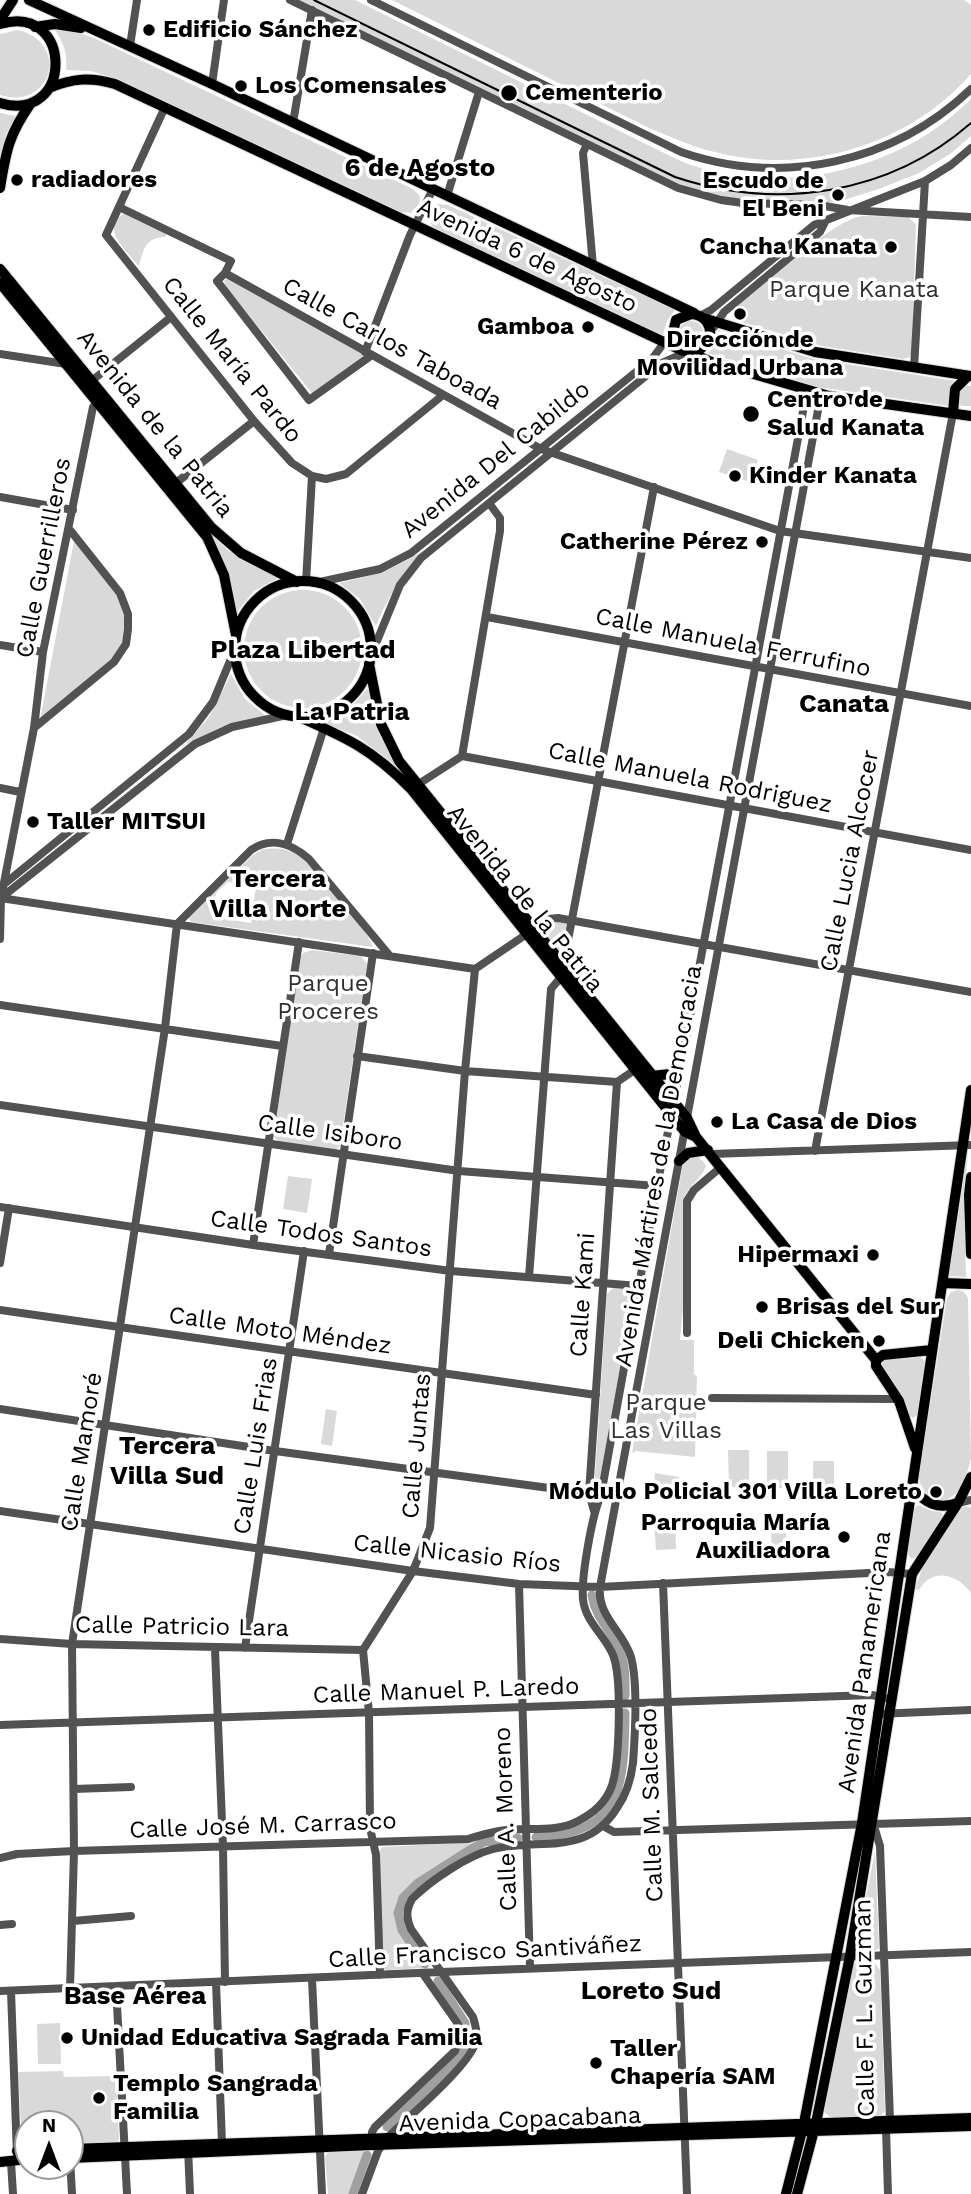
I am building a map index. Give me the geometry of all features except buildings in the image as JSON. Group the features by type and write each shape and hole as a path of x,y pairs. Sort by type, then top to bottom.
{"main road":[{"path":"0,22 13,0"},
{"path":"0,188 11,134 31,103 43,95 55,76 57,56 48,38 34,26 32,1"},
{"name":"Avenida 6 de Agosto","path":"32,1 700,316 815,352 969,376"},
{"name":"Avenida 6 de Agosto","path":"0,22 34,26 55,24 100,32"},
{"name":"Avenida 6 de Agosto","path":"49,88 77,78 115,84 415,227 709,361 821,394 971,416"},
{"path":"0,103 12,106 31,103"},
{"name":"Avenida de la Patria","path":"0,269 207,537 224,575 236,635"},
{"name":"Avenida de la Patria","path":"0,284 66,365 88,384"},
{"path":"684,315 700,316 708,323 711,335 705,347 686,352 674,342 674,325 684,315"},
{"path":"953,413 955,389 969,376"},
{"name":"Avenida de la Patria","path":"100,399 230,546 255,562 306,582"},
{"path":"306,582 329,587 353,604 368,629 370,661 359,687 339,706 319,714 292,716 267,706 250,691 239,671 235,649 236,635 244,614 258,598 276,587 306,582"},
{"name":"Avenida de la Patria","path":"370,661 381,724 414,787 639,1067 685,1132 696,1137"},
{"name":"Avenida de la Patria","path":"292,716 363,747 414,787"},
{"path":"652,1076 670,1074 681,1066"},
{"name":"Avenida de la Patria","path":"639,1067 652,1076 687,1118 696,1137 876,1360 876,1366 898,1399 917,1454"},
{"name":"Avenida Panamericana","path":"786,2194 809,2128 850,1956 868,1823 877,1714 932,1350 967,1145 971,1090"},
{"path":"679,1161 688,1153 709,1152"},
{"path":"971,1177 971,1254"},
{"path":"943,1283 971,1284"},
{"path":"876,1360 883,1355 932,1350"},
{"name":"Avenida Panamericana","path":"797,2194 838,1956 891,1714 912,1574 958,1503 971,1477"},
{"path":"912,1488 927,1503 940,1506 958,1503"},
{"name":"Avenida Copacabana","path":"84,2156 124,2152 320,2143 888,2125 971,2118"},
{"name":"Avenida Copacabana","path":"888,2125 971,2126"},
{"name":"Avenida Copacabana","path":"188,2149 222,2144 320,2143"},
{"name":"Avenida Copacabana","path":"84,2150 124,2152"}],"street":[{"path":"130,47 137,0"},
{"path":"212,84 224,0"},
{"path":"290,0 665,182 701,195 743,203 819,205 848,210 971,217"},
{"path":"371,0 681,152 740,167 801,167 857,157 915,132 937,118 971,89"},
{"path":"293,123 312,10"},
{"path":"447,195 478,92"},
{"path":"165,107 119,207 231,261 217,281 309,400 368,354 415,227 433,189"},
{"path":"587,144 583,153 593,266"},
{"path":"700,316 711,310 814,225 925,181 951,165 971,148"},
{"path":"914,368 925,181"},
{"name":"Calle María Pardo","path":"119,207 106,235 254,421 292,463 312,477"},
{"path":"711,335 724,312 820,232 825,222"},
{"name":"Calle Carlos Taboada","path":"225,273 541,449 780,531 971,558"},
{"path":"88,384 171,317"},
{"name":"Avenida Del Cabildo","path":"306,582 380,569 411,553 652,359 674,325"},
{"name":"Avenida Del Cabildo","path":"370,661 390,606 410,571 421,558 662,363 686,352"},
{"path":"0,354 66,365"},
{"name":"Avenida Mártires de la Democracia","path":"526,1829 566,1826 589,1815 601,1804 610,1790 615,1771 618,1705 614,1657 586,1613 583,1587 594,1511 601,1495 670,1113 807,390"},
{"name":"Avenida Mártires de la Democracia","path":"362,2194 379,2141 465,2062 476,2041 473,2017 411,1928 407,1919 407,1908 412,1899 468,1859 495,1849 578,1841 603,1826 612,1817 624,1798 630,1779 633,1765 632,1660 626,1644 600,1604 600,1587 821,394"},
{"path":"306,582 312,477 326,479 346,474 443,395"},
{"name":"Calle Guerrilleros","path":"0,939 0,898 34,728 43,652 100,399"},
{"name":"Calle Lucia Alcocer","path":"816,1151 953,413"},
{"path":"176,483 254,421"},
{"path":"529,1277 542,1077 551,989 562,972 654,487"},
{"path":"0,497 73,510"},
{"path":"414,787 462,756 500,531 500,518 489,503"},
{"path":"34,728 114,662 125,644 128,629 128,614 120,593 69,530"},
{"name":"Calle Manuela Ferrufino","path":"487,617 971,706"},
{"path":"0,645 43,652"},
{"path":"2,886 189,734 214,702 235,649"},
{"path":"0,898 195,744 232,727 292,716"},
{"path":"287,844 324,728"},
{"name":"Calle Manuela Rodriguez","path":"462,756 971,850"},
{"path":"0,788 20,792"},
{"path":"177,924 251,850 266,844 287,844 297,848 309,859 390,956"},
{"path":"0,898 475,969 549,919 558,918 971,992"},
{"name":"Calle Mamoré","path":"70,1989 74,1851 72,1644 165,1028 177,924"},
{"path":"253,1245 299,942"},
{"path":"329,1254 373,953"},
{"name":"Calle Juntas","path":"363,1650 413,1571 430,1528 475,969"},
{"path":"0,1005 282,1046"},
{"path":"357,1056 465,1071 617,1082 639,1067"},
{"name":"Calle Kami","path":"594,1511 589,1493 617,1082"},
{"name":"Calle Isiboro","path":"0,1105 459,1171 657,1186"},
{"path":"709,1152 967,1145"},
{"path":"687,1333 687,1201 694,1190 721,1167"},
{"path":"0,1263 4,1207"},
{"name":"Calle Todos Santos","path":"4,1207 253,1245 451,1271 639,1286"},
{"name":"Calle Luis Frias","path":"245,1648 304,1251"},
{"name":"Calle Moto Méndez","path":"0,1310 596,1395"},
{"path":"712,1398 898,1399"},
{"path":"0,1409 275,1451 601,1495"},
{"path":"958,1503 971,1500"},
{"name":"Calle Nicasio Ríos","path":"0,1511 519,1584 600,1587 898,1572 912,1574"},
{"name":"Calle M. Salcedo","path":"663,1583 687,2194"},
{"name":"Calle A. Moreno","path":"519,1584 530,1968"},
{"name":"Calle Patricio Lara","path":"0,1639 72,1644 363,1650"},
{"path":"215,1648 223,1847 220,1982 222,2144"},
{"path":"363,1650 369,1713 370,1828 376,1855 380,1975"},
{"name":"Calle Manuel P. Laredo","path":"0,1725 872,1695 893,1700"},
{"path":"877,1714 971,1710"},
{"path":"74,1789 131,1787"},
{"path":"603,1826 614,1832 971,1821"},
{"name":"Calle F. L. Guzman","path":"868,1823 880,1846 888,2194"},
{"name":"Calle José M. Carrasco","path":"0,1858 17,1854 74,1851 468,1839 499,1831 526,1829"},
{"path":"73,1921 131,1916"},
{"path":"0,1925 12,1924"},
{"name":"Calle Francisco Santiváñez","path":"0,1991 971,1952"},
{"name":"Avenida Mártires de la Democracia","path":"379,2141 374,2127 455,2051 459,2039 458,2024 423,1974"},
{"path":"312,1979 322,2194"},
{"path":"116,1986 127,2194"},
{"path":"11,1991 15,2110"},
{"path":"188,2149 190,2194"}],"green space":[{"path":"298,0 355,0 665,154 704,169 739,176 775,178 811,176 847,169 881,158 914,142 944,123 971,99 971,136 950,154 919,173 837,202 732,199 679,186"},
{"path":"392,0 964,0 971,5 971,74 946,99 918,120 854,149 820,157 785,160 750,158 698,147 649,128"},
{"path":"54,29 74,31 94,38 413,189 420,196 419,206 411,213 401,212 120,80 91,71 66,70 64,48"},
{"path":"18,30 34,37 45,47 49,60 48,73 43,85 32,93 18,97 0,95 0,34"},
{"path":"0,113 16,116 6,134 0,166"},
{"path":"438,204 448,205 675,310 667,321 663,335 436,229 429,216"},
{"path":"124,214 167,234 149,242 139,266 115,233 117,219"},
{"name":"Parque Kanata","path":"862,216 908,217 916,224 910,357 903,359 822,346 735,320 732,313 734,309 796,256 833,229"},
{"path":"227,278 365,355 312,393 226,287 224,281"},
{"path":"691,321 700,324 703,333 700,342 691,345 682,342 679,333 682,324"},
{"path":"719,330 814,359 956,381 949,406 818,387 708,353 716,344"},
{"path":"971,386 971,406 961,406 958,399 961,388"},
{"path":"727,449 758,460 750,482 719,472"},
{"path":"209,533 230,552 280,577 254,591 237,612 226,566"},
{"path":"74,541 117,595 125,614 123,641 111,660 40,720"},
{"path":"424,550 396,586 376,626 360,599 339,583 383,571"},
{"path":"303,590 326,594 345,607 358,626 362,649 358,672 345,691 326,704 303,708 280,704 261,691 248,672 244,649 248,626 261,607 280,594"},
{"path":"231,674 245,699 266,716 221,727 185,745 209,717"},
{"path":"368,688 378,730 398,767 357,736 325,723 349,709"},
{"name":"Parque Proceres","path":"263,849 284,850 304,860 339,898 373,947 191,922 190,915 253,855","holes":["228,882 256,886 251,923 213,917 216,893"]},
{"path":"558,922 567,924 560,955 540,932"},
{"name":"Parque Proceres","path":"312,950 361,956 367,964 340,1146 335,1150 278,1141 274,1137 299,958 303,953"},
{"path":"968,1150 964,1207 966,1277 949,1276"},
{"name":"Parque Las Villas","path":"696,1156 706,1166 683,1201 684,1298 680,1340 694,1340 694,1374 697,1377 695,1457 636,1451 632,1453 683,1163 687,1158"},
{"path":"288,1176 312,1179 307,1213 283,1209"},
{"name":"Parque Las Villas","path":"614,1287 634,1290 598,1489 594,1490 607,1294"},
{"path":"951,1292 964,1292 968,1298 971,1458 960,1488 954,1495 941,1501 926,1493 919,1475 947,1298"},
{"path":"920,1356 925,1362 918,1414 913,1418 881,1366 884,1360"},
{"path":"326,1409 337,1411 332,1446 321,1444"},
{"path":"728,1450 749,1450 749,1487 729,1487"},
{"path":"767,1451 788,1451 788,1488 767,1488"},
{"path":"813,1461 834,1461 834,1490 813,1490"},
{"path":"655,1473 679,1477 677,1490 654,1486"},
{"path":"918,1505 941,1512 943,1516 917,1557 911,1559 907,1552 914,1509"},
{"path":"965,1506 971,1508 971,1593 959,1581 945,1576 931,1578 919,1590 915,1589 923,1566 960,1509"},
{"path":"785,1515 787,1551 772,1551 770,1516"},
{"path":"675,1521 676,1549 656,1550 654,1522"},
{"path":"474,1842 410,1886 397,1901 396,1918 400,1931 425,1968 385,1970 379,1852 382,1847"},
{"path":"875,1852 879,1947 877,1950 865,1951 858,1947 857,1941"},
{"path":"859,1962 874,1962 880,1970 885,2111 880,2116 832,2118 825,2113 824,2108 853,1965"},
{"path":"60,2023 61,2064 38,2064 37,2024"},
{"path":"63,2071 64,2077 116,2076 117,2143 84,2144 84,2110 20,2110 18,2072"},
{"path":"364,2151 349,2194 328,2194 325,2157 328,2152"}],"waterway":[{"path":"592,1595 599,1615 620,1651 625,1696"},
{"path":"536,1837 565,1834 586,1826 602,1815 613,1800 623,1762 625,1713"},
{"path":"425,1964 402,1930 398,1913 403,1898 418,1883 484,1842 518,1838"},
{"path":"387,2127 452,2065 465,2046 465,2023 438,1981"},
{"path":"353,2194 367,2155"}],"tram line":[{"path":"314,0 675,177 714,187 753,193 792,194 830,190 868,181 904,167 939,147 971,123"}],"place":[{"name":"Edificio Sánchez","path":"149,30"},
{"name":"Los Comensales","path":"241,86"},
{"name":"Cementerio","path":"509,93"},
{"name":"radiadores","path":"17,180"},
{"name":"Escudo de El Beni","path":"838,195"},
{"name":"Cancha Kanata","path":"891,247"},
{"name":"Dirección de Movilidad Urbana","path":"740,314"},
{"name":"Gamboa","path":"588,327"},
{"name":"Centro de Salud Kanata","path":"751,414"},
{"name":"Kinder Kanata","path":"735,476"},
{"name":"Catherine Pérez","path":"762,542"},
{"name":"Taller MITSUI","path":"33,822"},
{"name":"La Casa de Dios","path":"717,1122"},
{"name":"Hipermaxi","path":"873,1255"},
{"name":"Brisas del Sur","path":"762,1307"},
{"name":"Deli Chicken","path":"879,1341"},
{"name":"Módulo Policial 301 Villa Loreto","path":"936,1492"},
{"name":"Parroquia María Auxiliadora","path":"844,1537"},
{"name":"Unidad Educativa Sagrada Familia","path":"67,2038"},
{"name":"Taller Chapería SAM","path":"596,2063"},
{"name":"Templo Sangrada Familia","path":"99,2098"}],"district":[{"name":"6 de Agosto","path":"420,168"},
{"name":"Plaza Libertad","path":"303,650"},
{"name":"Canata","path":"844,704"},
{"name":"La Patria","path":"352,712"},
{"name":"Tercera Villa Norte","path":"278,894"},
{"name":"Tercera Villa Sud","path":"167,1461"},
{"name":"Loreto Sud","path":"651,1991"},
{"name":"Base Aérea","path":"135,1996"}]}
